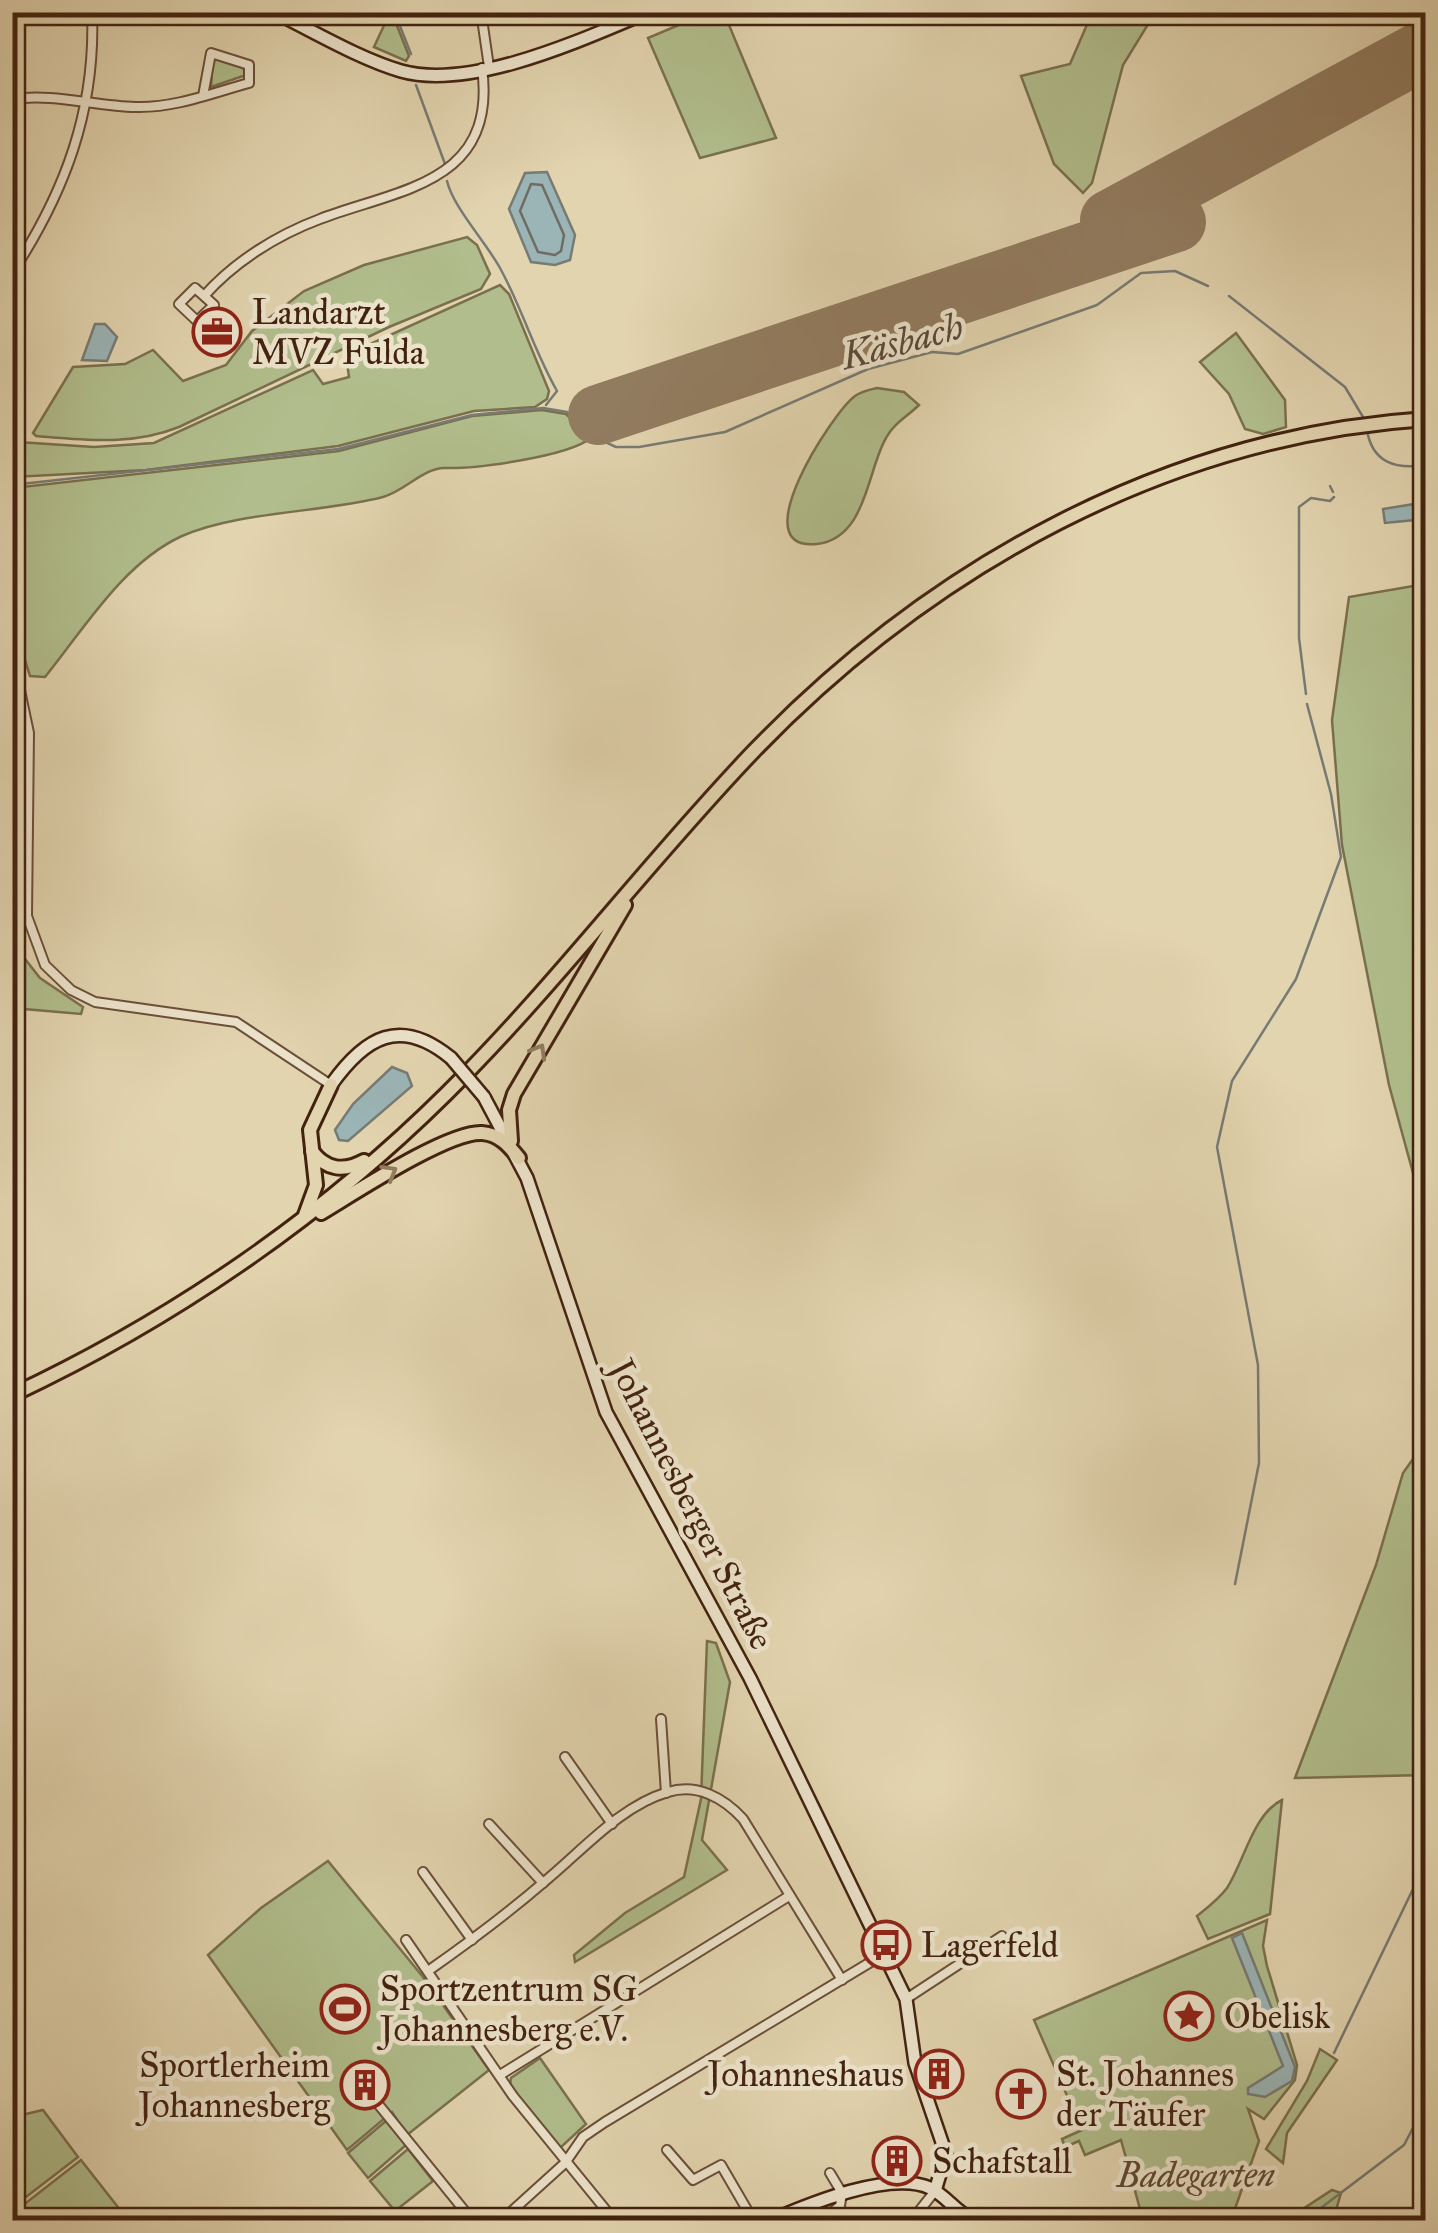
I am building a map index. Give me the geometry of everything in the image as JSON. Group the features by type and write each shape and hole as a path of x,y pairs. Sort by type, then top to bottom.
{"main road":[{"path":"276,1239 388,1149 482,1058 722,786 802,704 856,655 934,595 1003,552 1087,508 1175,472 1266,445 1419,419"},
{"path":"511,1141 514,1094 628,900 653,865"},
{"path":"303,1218 316,1185 309,1144 314,1116 331,1085"},
{"path":"12,1395 150,1323 276,1239 408,1162 468,1134 493,1135 519,1158"},
{"path":"309,1144 320,1161 341,1169 388,1149"}],"street":[{"path":"12,273 59,193 86,104 94,47 92,12"},
{"path":"274,12 399,70 425,74 485,67 563,45 648,12"},
{"path":"204,296 239,264 288,233 331,215 415,190 444,172 475,130 484,95 481,12"},
{"path":"12,99 46,97 137,108 203,96 249,82 250,65 222,53 211,53 203,96"},
{"path":"195,288 204,296 214,305 198,321 179,304 195,288"},
{"path":"12,652 25,695 29,733 27,916 32,940 45,964 71,990 95,1002 236,1022 331,1085"},
{"name":"Johannesberger Straße","path":"331,1085 356,1054 391,1036 421,1038 451,1058 484,1097 511,1141 606,1412 750,1678 906,1998 915,2063 946,2154 935,2191"},
{"path":"662,1719 666,1792"},
{"path":"565,1757 612,1824"},
{"path":"428,1971 472,1940 612,1824 666,1792 707,1793 733,1808 842,1980"},
{"path":"489,1824 543,1883"},
{"path":"423,1872 472,1940"},
{"path":"500,2075 788,1896"},
{"path":"906,1998 1002,1936"},
{"path":"406,1940 500,2075 614,2220"},
{"path":"502,2220 565,2162 583,2137 884,1954"},
{"path":"374,2099 472,2220"},
{"path":"668,2150 692,2180 721,2164 753,2220"},
{"path":"822,2220 840,2206 842,2194 830,2173"},
{"path":"772,2220 842,2194 908,2185 935,2191 960,2215 974,2220"},
{"path":"912,2220 935,2191"}],"green space":[{"path":"383,13 392,13 409,56 406,61 374,47 386,21"},
{"path":"707,13 724,13 776,138 700,158 648,38"},
{"path":"1092,13 1155,13 1123,65 1092,183 1083,193 1054,164 1021,76 1070,64"},
{"path":"213,56 242,65 246,75 211,87"},
{"path":"467,237 477,245 490,274 481,289 389,327 179,427 144,437 108,440 33,433 73,367 125,364 153,350 183,381 226,365 252,331 304,291 364,265"},
{"path":"500,285 509,294 549,391 547,399 535,407 474,411 338,446 146,470 13,477 13,446 18,442 94,447 154,443 313,370 323,384 349,377 346,355"},
{"path":"1236,333 1285,400 1286,427 1263,434 1245,429 1229,394 1200,362"},
{"path":"877,388 904,392 919,405 886,438 863,501 846,529 834,539 817,544 796,541 788,526 790,505 813,452 855,396"},
{"path":"542,410 566,414 591,438 542,456 436,469 383,497 229,522 182,536 123,580 45,677 30,676 13,622 13,488 339,451 472,416"},
{"path":"1426,584 1425,1217 1389,1085 1342,845 1332,720 1349,597"},
{"path":"12,710 18,713 21,733 13,888"},
{"path":"18,950 40,978 83,1007 81,1014 13,1008 13,953"},
{"path":"12,1013 22,1013 13,1182"},
{"path":"1425,1442 1425,1775 1295,1778 1376,1565 1403,1473"},
{"path":"707,1641 716,1643 730,1682 702,1840 727,1870 575,1962 574,1955 625,1913 684,1877 701,1799"},
{"path":"1282,1800 1270,1914 1208,1939 1197,1916 1227,1888 1256,1827"},
{"name":"Sportzentrum SG Johannesberg e.V.","path":"328,1861 423,1977 489,2070 407,2135 392,2112 347,2150 208,1955 261,1908"},
{"name":"Badegarten","path":"1267,1920 1263,1946 1297,2065 1295,2080 1264,2119 1248,2109 1259,2141 1231,2220 1143,2220 1121,2140 1085,2155 1079,2141 1065,2147 1062,2139 1082,2130 1034,2020"},
{"path":"1320,2049 1337,2060 1287,2133 1283,2163 1266,2149 1307,2081"},
{"path":"540,2058 586,2124 559,2149 510,2085 511,2078"},
{"path":"43,2110 78,2157 13,2207 13,2117"},
{"path":"387,2120 406,2145 368,2178 348,2153"},
{"path":"408,2149 433,2181 395,2211 370,2181"},
{"path":"81,2160 128,2220 13,2220 13,2213"},
{"path":"1332,2190 1341,2193 1333,2220 1286,2220"}],"water":[{"path":"547,172 575,235 570,260 555,265 531,262 509,209 525,173"},
{"path":"95,324 105,324 117,337 107,361 82,360"},
{"path":"1425,498 1425,519 1385,523 1383,509 1420,503"},
{"path":"392,1067 407,1073 412,1086 348,1141 339,1140 335,1130 353,1104"},
{"path":"1242,1933 1295,2067 1292,2081 1265,2097 1248,2094 1248,2088 1283,2066 1232,1938"}],"waterway":[{"path":"396,16 411,54"},
{"path":"416,85 445,164"},
{"path":"447,181 456,202 500,268 557,391 546,405"},
{"name":"Käsbach","path":"601,440 616,447 639,447 725,432 868,369 932,352 958,354 1097,305 1141,273 1175,271 1208,286"},
{"name":"Käsbach","path":"1229,296 1345,387 1366,422"},
{"name":"Käsbach","path":"12,485 338,449 472,415 543,408 567,412 592,436"},
{"name":"Käsbach","path":"1367,430 1374,450 1387,461 1404,466 1426,465"},
{"path":"1330,486 1333,492"},
{"path":"1306,694 1299,638 1299,507 1311,498 1330,501 1334,497"},
{"path":"1235,1584 1259,1463 1258,1365 1217,1147 1232,1081 1296,979 1341,857 1331,794 1307,704"},
{"path":"17,934 22,716"},
{"path":"12,973 17,948"},
{"path":"1334,2053 1426,1862"},
{"path":"1305,2220 1404,2145 1426,2103"}],"runway":[{"path":"1110,220 1426,49"},
{"path":"598,415 1176,222"}],"place":[{"name":"Landarzt MVZ Fulda","path":"217,332"},
{"name":"Lagerfeld","path":"886,1945"},
{"name":"Sportzentrum SG Johannesberg e.V.","path":"345,2009"},
{"name":"Obelisk","path":"1189,2016"},
{"name":"Johanneshaus","path":"939,2074"},
{"name":"Sportlerheim Johannesberg","path":"365,2085"},
{"name":"St. Johannes der Täufer","path":"1021,2094"},
{"name":"Schafstall","path":"897,2161"}]}
